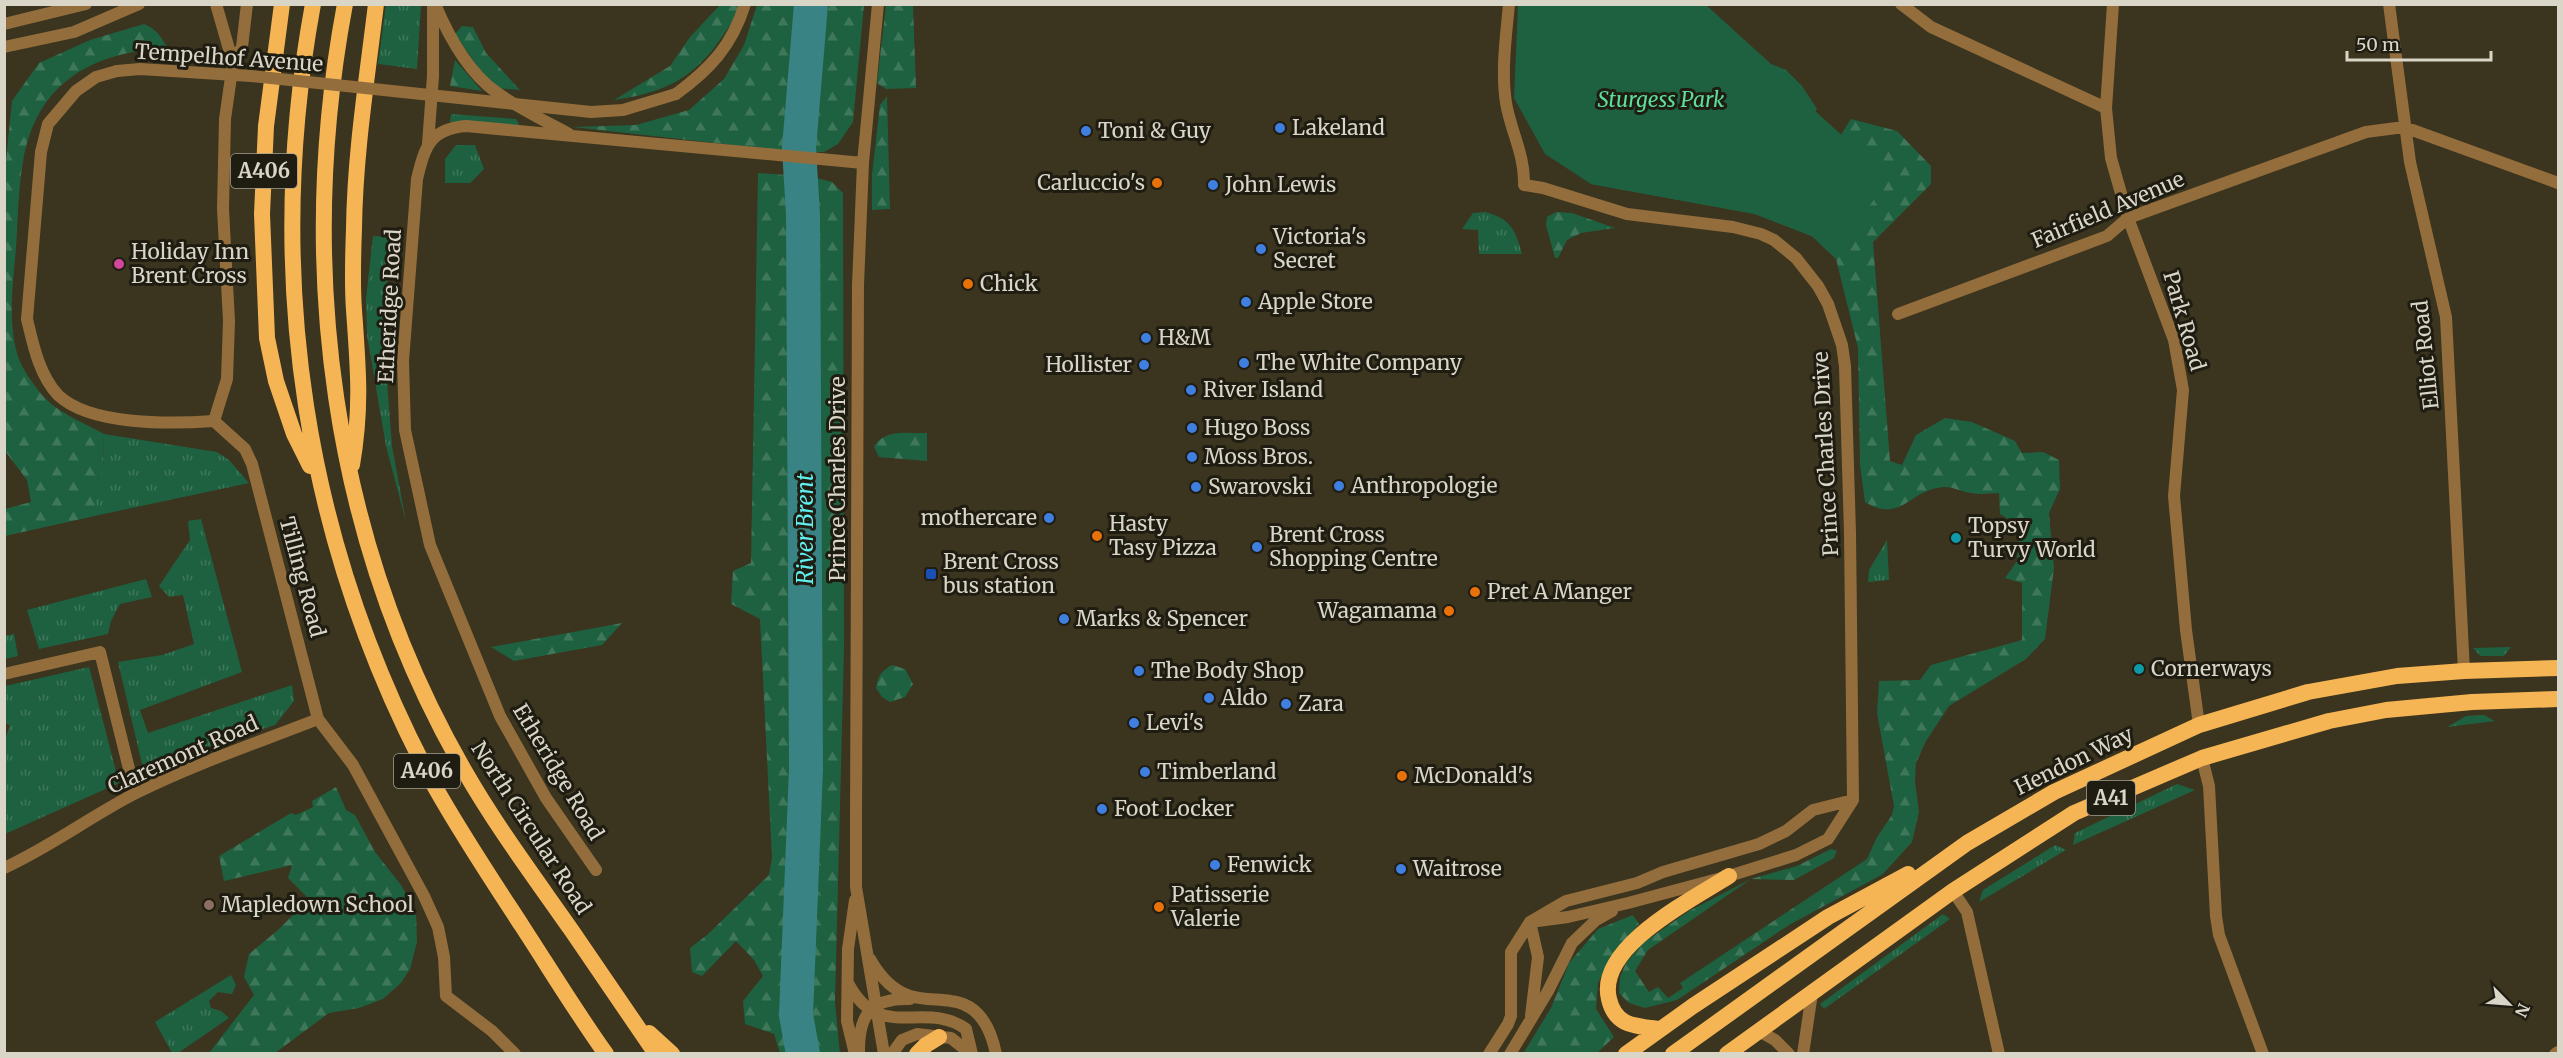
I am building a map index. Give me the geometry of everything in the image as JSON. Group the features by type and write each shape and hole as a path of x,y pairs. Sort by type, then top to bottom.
{"highway":[{"name":"A406","path":"282,4 266,126 262,214 267,338 276,381 294,434 319,483"},
{"name":"A406","path":"313,4 300,86 293,151 291,262 300,374 319,483 354,599 390,694 413,743 460,830 606,1053"},
{"name":"North Circular Road","path":"345,4 328,112 322,208 324,263 331,370 350,477 380,589 402,644 442,730 490,814 656,1053"},
{"name":"A406","path":"350,477 359,415 360,379 354,309 357,160 376,4"},
{"name":"Hendon Way","path":"1673,1053 1967,843 2054,792 2199,725 2308,692 2397,676 2559,668"},
{"name":"A41","path":"1727,1053 1953,891 2074,813 2202,758 2330,721 2386,710 2472,702 2559,699"},
{"path":"1626,1053 1828,917 1967,843"},
{"path":"1659,1029 1624,1022 1612,1011 1606,989 1616,963 1646,928 1729,876"},
{"name":"A406","path":"627,1011 672,1053"},
{"name":"A406","path":"591,1032 600,1053"},
{"path":"917,1053 939,1037"}],"street":[{"path":"4,24 86,4"},
{"path":"4,47 74,32 139,4"},
{"path":"216,4 233,63"},
{"path":"214,421 227,379 229,321 223,198 225,119 233,63 242,47 247,4"},
{"path":"434,4 458,48 495,92 573,136"},
{"name":"Etheridge Road","path":"434,4 431,34 433,76 428,145 417,178 404,361 405,430 430,545 500,716 546,798 596,870"},
{"name":"Tempelhof Avenue","path":"214,421 169,424 129,421 78,406 59,396 44,375 27,319 41,152 48,124 75,91 96,77 117,71 140,69 250,76 591,112 623,110 676,94 718,56 738,27 745,4"},
{"name":"Prince Charles Drive","path":"878,4 863,163 856,354 856,887 868,954 874,1010 884,1053"},
{"name":"Prince Charles Drive","path":"1509,4 1504,90 1510,122 1523,160 1524,185 1542,188 1627,214 1733,227 1761,234 1774,240 1796,258 1818,286 1828,304 1839,334 1845,366 1850,533 1853,800"},
{"path":"1901,4 1932,27 2106,108"},
{"name":"Park Road","path":"2113,4 2106,108 2111,158 2128,218 2174,340 2183,390 2174,496 2186,630 2199,725"},
{"name":"Elliot Road","path":"2389,4 2410,162 2446,317 2464,671"},
{"path":"428,145 442,131 466,126 863,163"},
{"path":"2404,127 2559,183"},
{"name":"Fairfield Avenue","path":"1898,314 2107,236 2128,218 2366,132 2404,127"},
{"name":"Tilling Road","path":"214,421 245,449 252,464 318,719 353,765 424,896 438,927 444,957 446,996 492,1031 515,1053"},
{"path":"4,674 100,652 129,778 135,794"},
{"name":"Claremont Road","path":"4,868 26,858 135,794 318,719"},
{"path":"2202,758 2209,786 2219,935 2263,1053"},
{"path":"1530,922 1568,918 1628,903 1796,855 1828,839 1853,800"},
{"path":"1489,1053 1511,1016 1510,952 1530,922 1566,901 1637,883 1663,872 1759,844 1786,831 1813,810 1853,800"},
{"path":"856,887 848,949 847,1021 857,1053"},
{"path":"1953,891 1967,912 1999,1053"},
{"path":"1510,1053 1530,1024 1572,942 1596,920 1628,903"},
{"path":"1530,922 1538,957 1530,1024"},
{"name":"Prince Charles Drive","path":"868,954 875,968 892,987 920,999 963,1003 975,1011 990,1032 996,1053"},
{"path":"848,982 854,995 874,1010 959,1024 966,1029 972,1053"},
{"path":"1803,1053 1812,993"},
{"path":"857,1053 860,1027 874,1010 889,999 920,999"},
{"path":"1759,1031 1775,1040 1789,1053"},
{"path":"892,1053 908,1036 917,1034 951,1038 972,1053"}],"green space":[{"path":"386,4 421,5 417,69 378,64"},
{"path":"720,5 738,5 736,14 722,37 700,64 676,82 662,88 614,100 670,66 690,37"},
{"path":"757,5 797,5 785,151 573,127 636,125 689,110 724,79 744,45"},
{"path":"824,5 864,5 853,122 838,144 824,152 808,152"},
{"path":"886,5 913,5 916,88 886,89 877,83"},
{"name":"Sturgess Park","path":"1518,5 1698,5 1888,177 1836,259 1812,236 1755,214 1591,184 1545,154 1514,98"},
{"path":"1663,5 1706,5 1771,64 1786,70 1802,86 1817,109 1811,118"},
{"path":"144,24 158,34 167,48 115,56 92,65 72,77 54,92 40,111 30,135 20,183 12,292 12,324 17,353 27,375 49,402 104,434 103,471 93,488 99,515 5,536 5,509 31,502 27,480 5,451 4,180 12,101 39,63 90,40"},
{"path":"462,26 473,27 486,53 520,90 497,88 479,69 455,34"},
{"path":"455,60 482,91 450,86"},
{"path":"887,96 890,209 872,210 872,175 880,105"},
{"path":"451,114 516,119 520,126 450,122"},
{"path":"1851,119 1897,131 1931,166 1931,184 1873,242 1890,461 1902,465 1916,435 1945,418 1972,422 2015,441 2022,453 2043,452 2059,460 2060,489 2049,513 2054,568 2045,639 2026,659 1949,706 1926,741 1916,763 1915,782 1919,812 1912,842 1883,874 1789,925 1677,1000 1645,1008 1629,1003 1619,993 1620,977 1626,963 1643,943 1689,911 1751,879 1648,950 1635,971 1649,992 1658,987 1668,998 1683,988 1680,983 1867,859 1877,837 1892,815 1894,806 1877,713 1879,681 1920,680 1931,665 2022,640 2022,583 2005,578 2017,561 2019,526 2000,514 1999,493 1974,494 1943,487 1931,489 1897,508 1877,508 1865,502 1860,465 1858,348 1836,259 1812,236 1755,214 1591,184 1839,138"},
{"path":"456,145 475,145 484,169 470,183 445,183 445,159"},
{"path":"758,173 787,175 791,228 797,770 790,1013 798,1054 780,1053 774,1034 745,1024 743,1001 763,976 754,960 736,941 702,976 692,972 690,948 707,935 769,875 772,858 760,619 731,604 733,571 751,563"},
{"path":"813,177 832,182 843,193 844,648 835,1002 840,1054 810,1053 803,1015 815,722 815,593 808,297"},
{"path":"1485,212 1501,218 1511,226 1522,254 1479,254 1478,230 1462,229 1473,213"},
{"path":"1556,212 1572,213 1615,228 1581,233 1567,240 1558,258 1555,258 1546,225 1547,217"},
{"path":"373,236 391,237 383,328 392,446 406,522 386,446 367,335 366,299"},
{"path":"927,433 927,461 879,457 874,447 884,437 891,434"},
{"path":"104,434 217,452 229,460 249,483 99,515 92,488 103,471"},
{"path":"201,519 242,672 140,710 148,733 292,685 294,701 275,725 143,768 118,662 162,655 194,644 183,595 169,597 159,586 190,540 188,521"},
{"path":"1887,540 1889,580 1868,582 1869,570"},
{"path":"146,579 152,597 120,604 111,621 108,634 39,649 27,610"},
{"path":"622,623 602,645 514,661 491,647"},
{"path":"14,634 18,656 5,659 5,636"},
{"path":"2511,647 2504,656 2480,656 2473,648"},
{"path":"892,665 905,669 913,684 905,697 890,702 882,697 876,688 881,674"},
{"path":"89,667 119,783 5,834 5,740 10,725 5,723 5,686"},
{"path":"2484,715 2495,721 2447,727 2466,716"},
{"path":"2177,784 2195,790 2073,845 2075,833"},
{"path":"336,787 346,810 355,815 375,852 401,885 416,911 417,942 410,969 401,983 383,999 359,1008 329,1013 275,1053 209,1053 254,995 244,977 249,954 278,930 309,899 288,878 292,865 224,881 219,856 291,813 296,815 313,807 312,801"},
{"path":"2055,845 2066,850 1979,902 1983,890"},
{"path":"1831,849 1837,851 1834,858 1794,880 1751,879 1797,866"},
{"path":"1943,914 1950,919 1824,1009 1820,1004"},
{"path":"1633,915 1639,924 1613,953 1598,983 1596,1009 1614,1037 1597,1053 1523,1054 1551,1008 1569,963 1598,929"},
{"path":"231,975 236,985 232,994 218,992 209,1001 211,1008 221,1011 229,1018 178,1053 172,1053 155,1022"}],"waterway":[{"name":"River Brent","path":"803,1054 796,1015 806,769 803,215 799,148 811,4"}],"place":[{"name":"Lakeland","path":"1280,128"},
{"name":"Toni & Guy","path":"1086,131"},
{"name":"Carluccio's","path":"1157,183"},
{"name":"John Lewis","path":"1213,185"},
{"name":"Victoria's Secret","path":"1261,249"},
{"name":"Holiday Inn Brent Cross","path":"119,264"},
{"name":"Chick","path":"968,284"},
{"name":"Apple Store","path":"1246,302"},
{"name":"H&M","path":"1146,338"},
{"name":"The White Company","path":"1244,363"},
{"name":"Hollister","path":"1144,365"},
{"name":"River Island","path":"1191,390"},
{"name":"Hugo Boss","path":"1192,428"},
{"name":"Moss Bros.","path":"1192,457"},
{"name":"Anthropologie","path":"1339,486"},
{"name":"Swarovski","path":"1196,487"},
{"name":"mothercare","path":"1049,518"},
{"name":"Hasty Tasy Pizza","path":"1097,536"},
{"name":"Topsy Turvy World","path":"1956,538"},
{"name":"Brent Cross Shopping Centre","path":"1257,547"},
{"name":"Brent Cross bus station","path":"931,574"},
{"name":"Pret A Manger","path":"1475,592"},
{"name":"Wagamama","path":"1449,611"},
{"name":"Marks & Spencer","path":"1064,619"},
{"name":"Cornerways","path":"2139,669"},
{"name":"The Body Shop","path":"1139,671"},
{"name":"Aldo","path":"1209,698"},
{"name":"Zara","path":"1286,704"},
{"name":"Levi's","path":"1134,723"},
{"name":"Timberland","path":"1145,772"},
{"name":"McDonald's","path":"1402,776"},
{"name":"Foot Locker","path":"1102,809"},
{"name":"Fenwick","path":"1215,865"},
{"name":"Waitrose","path":"1401,869"},
{"name":"Mapledown School","path":"209,905"},
{"name":"Patisserie Valerie","path":"1159,907"}]}
